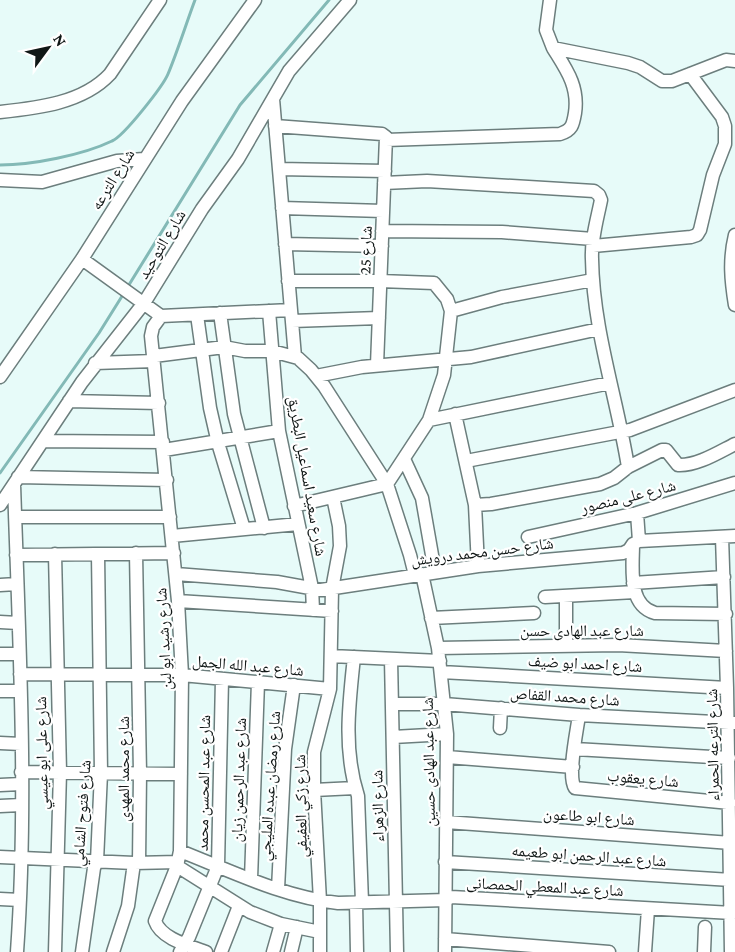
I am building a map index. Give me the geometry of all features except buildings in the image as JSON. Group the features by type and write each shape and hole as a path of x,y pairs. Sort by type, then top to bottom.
{"street":[{"path":"0,112 73,98 100,84 110,74 160,0"},
{"name":"شارع الترعه","path":"0,377 82,259 182,101 255,0"},
{"name":"شارع التوحيد","path":"0,505 95,363 144,303 202,208 238,159 289,71 350,0"},
{"path":"275,126 382,134 386,139 567,132 573,126 577,99 570,75 553,48 546,30 550,0"},
{"path":"553,48 640,67 663,81 672,81 726,60 735,61"},
{"path":"382,231 502,232 593,242 676,239 697,235 713,175 725,144 725,126 722,117 690,74"},
{"path":"95,363 154,358 224,347 245,351 272,351 295,357 273,99"},
{"name":"شارع 25","path":"377,365 386,139"},
{"path":"0,180 42,182 117,161 144,159"},
{"path":"279,169 594,191 599,195 601,201 591,258 593,280 599,329 628,467"},
{"path":"282,208 383,211"},
{"path":"735,235 730,274 735,305"},
{"path":"285,244 382,246"},
{"path":"82,259 161,316 269,311 291,316 379,318"},
{"path":"451,311 530,291 593,280"},
{"path":"288,281 434,283 447,298 451,311 444,375 429,420 387,484 294,506"},
{"name":"شارع سعيد اسماعيل البطريق","path":"269,311 279,431 312,588 313,610"},
{"path":"220,314 230,396 264,528"},
{"path":"197,315 210,408 244,529"},
{"name":"شارع رشيد ابو لبن","path":"161,316 152,331 176,574 182,675 178,860 155,921 161,931 182,948"},
{"path":"316,376 377,365 498,352 599,329"},
{"name":"شارع عبد الهادى حسين","path":"295,357 316,376 387,484 419,575 431,618 438,648 447,735 445,946"},
{"path":"429,420 610,383"},
{"path":"466,461 630,430 735,390"},
{"path":"69,401 159,402"},
{"path":"455,414 475,505 478,566"},
{"path":"42,441 163,446 218,443 279,431"},
{"path":"475,505 600,484 614,478 628,467 666,450 678,465 684,465 706,458 735,444"},
{"path":"404,459 422,498 435,572"},
{"path":"16,952 20,900 21,744 16,481 167,480"},
{"name":"شارع على منصور","path":"528,537 637,513 735,483"},
{"name":"شارع زكي العفيفي","path":"320,952 314,752 330,689 332,589 340,546 339,526 333,497"},
{"path":"637,513 634,588 642,606 655,613 726,614"},
{"path":"15,517 170,517"},
{"path":"172,536 298,524"},
{"name":"شارع حسن محمد درويش","path":"176,574 277,582 321,590 478,566 623,553 636,543 729,536"},
{"name":"شارع الترعه الحمراء","path":"729,536 729,562 724,577 730,600 726,614 726,651 727,688 732,723 729,759 733,826 730,843 733,863 731,952"},
{"name":"شارع محمد المهدى","path":"113,952 128,906 136,863 141,773 136,553"},
{"path":"16,555 174,553"},
{"name":"شارع على ابو عيسي","path":"55,554 60,772 55,952"},
{"name":"شارع فتوح الشامي","path":"82,952 96,861 101,773 98,554"},
{"path":"545,597 724,577"},
{"path":"0,585 17,585"},
{"path":"566,596 566,645"},
{"path":"178,602 332,611"},
{"path":"431,618 534,613"},
{"path":"0,622 18,622"},
{"name":"شارع عبد الهادى حسن","path":"438,648 566,645 726,651"},
{"path":"0,654 19,654"},
{"name":"شارع احمد ابو ضيف","path":"331,656 391,659 440,667 727,688"},
{"path":"354,657 348,746 358,800 357,952"},
{"name":"شارع الزهراء","path":"391,659 397,952"},
{"name":"شارع عبد الله الجمل","path":"20,674 182,675 330,689"},
{"name":"شارع عبد المحسن محمد","path":"182,948 189,937 218,866 222,679"},
{"name":"شارع عبد الرحمن زيان","path":"251,879 258,682"},
{"name":"شارع رمضان عبده المليجي","path":"278,889 285,749 294,685"},
{"path":"0,691 20,690"},
{"name":"شارع محمد القفاص","path":"392,704 444,704 579,715 732,723"},
{"path":"500,728 501,708"},
{"path":"447,758 573,767 579,715"},
{"path":"393,737 447,735"},
{"path":"0,743 21,744"},
{"path":"575,749 729,759"},
{"name":"شارع يعقوب","path":"573,767 572,784 575,788 730,803"},
{"path":"0,785 21,778 60,772 181,774"},
{"path":"314,790 355,788"},
{"path":"0,806 21,805"},
{"name":"شارع ابو طاعون","path":"446,822 730,843"},
{"path":"0,857 136,863 178,860 209,886 239,906 281,924 320,932"},
{"name":"شارع عبد المعطي الحمصانى","path":"178,860 218,866 278,889 320,901 396,903 446,900 453,897 732,913"},
{"name":"شارع عبد الرحمن ابو طعيمه","path":"445,862 731,880"},
{"path":"0,899 20,900"},
{"path":"221,952 239,906"},
{"path":"645,952 648,909"},
{"path":"273,952 281,924"},
{"path":"291,952 297,927"},
{"path":"704,952 705,927"},
{"path":"445,946 607,952"},
{"path":"182,948 206,952"}],"waterway":[{"path":"0,165 72,155 100,146 118,137 143,110 165,80 195,0"},
{"path":"127,288 240,105 329,0"},
{"path":"0,473 99,333 124,293"}]}
